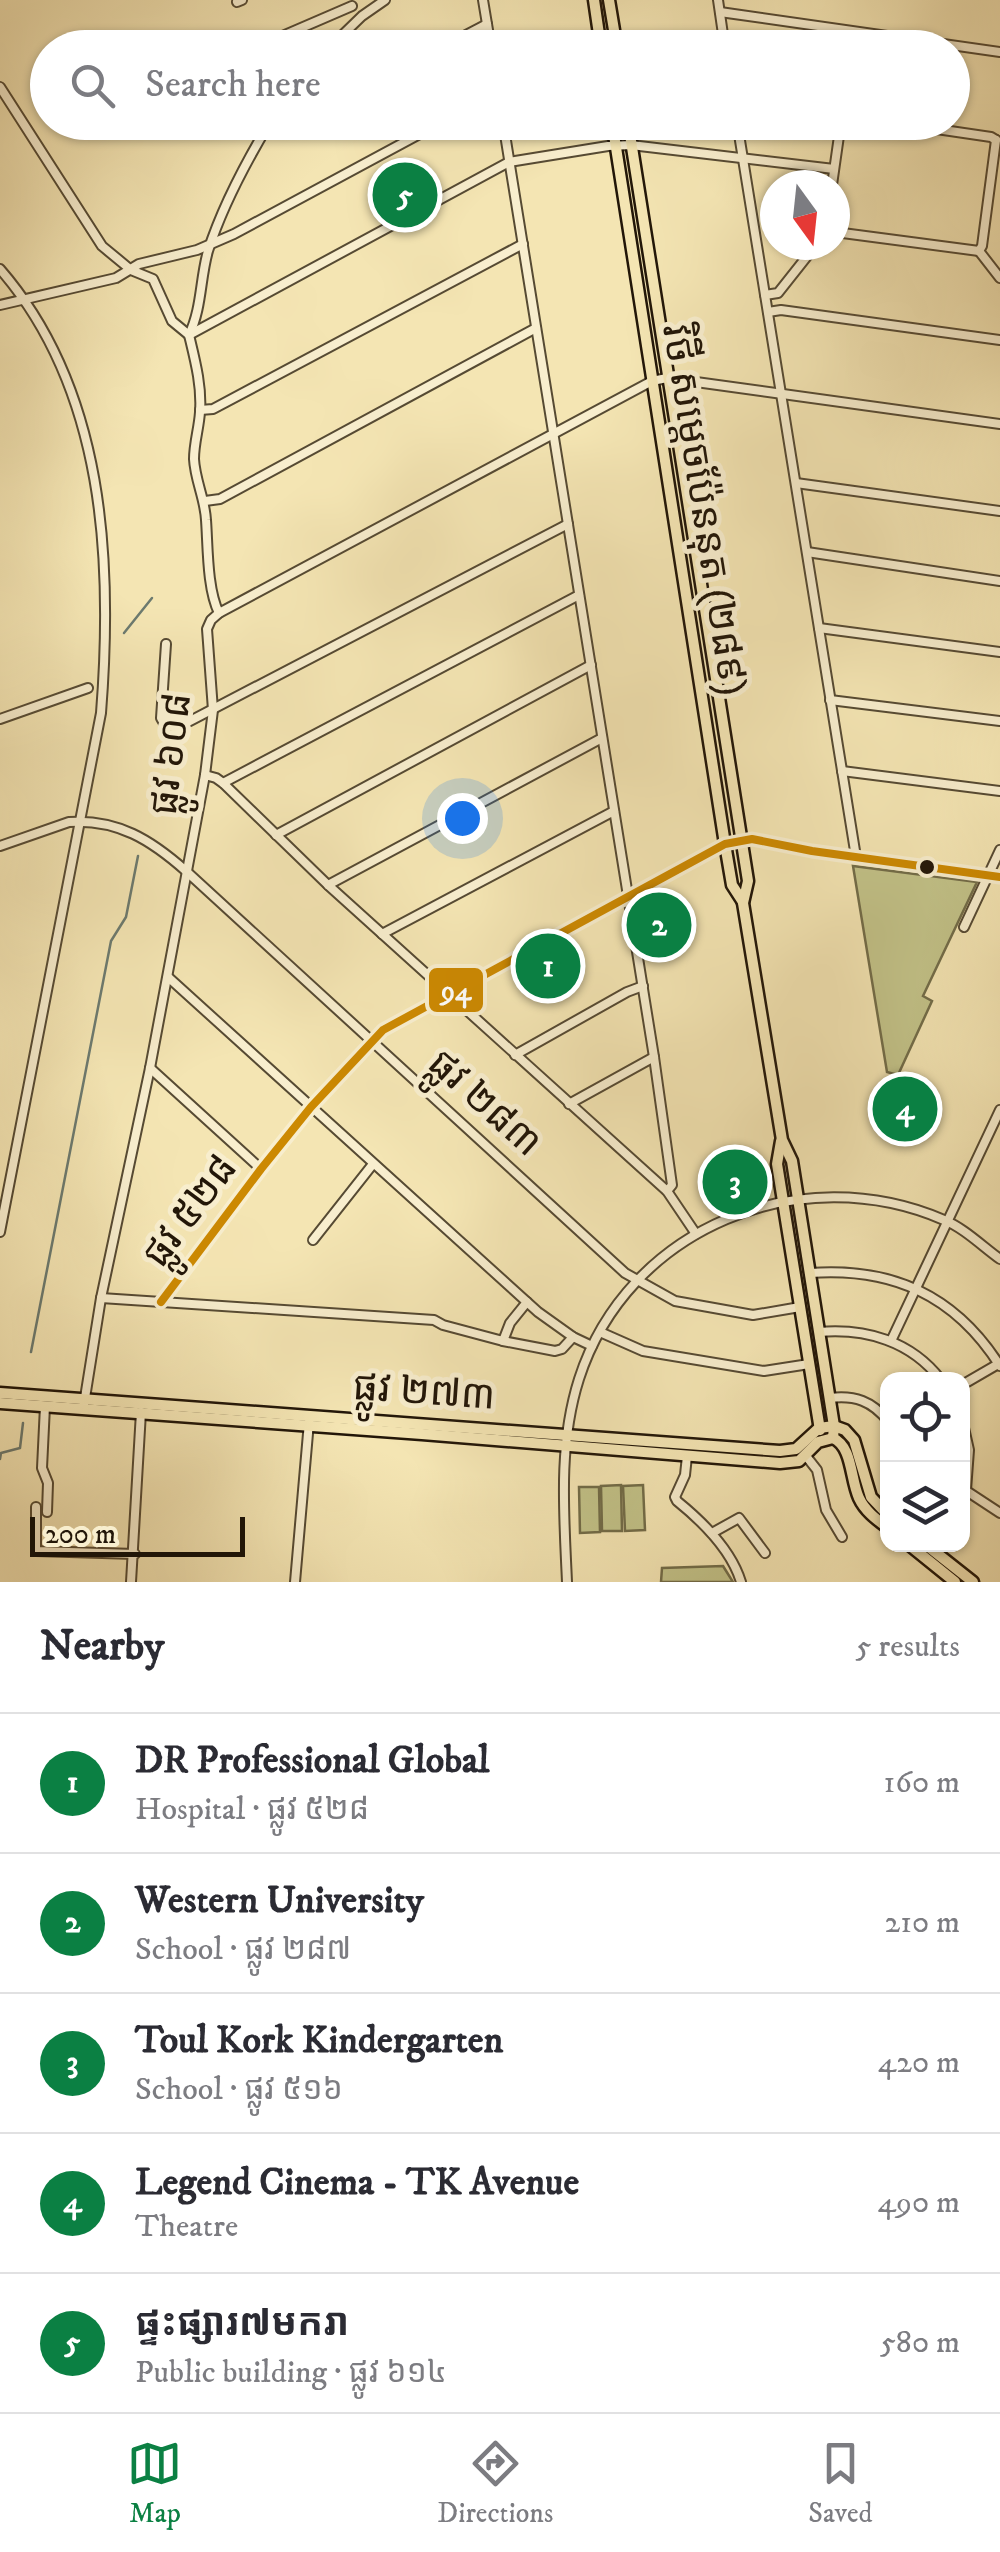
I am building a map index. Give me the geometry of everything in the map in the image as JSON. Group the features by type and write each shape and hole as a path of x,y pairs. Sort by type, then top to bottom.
{"main road":[{"path":"594,0 598,30"},
{"path":"610,0 614,30"},
{"name":"វិថី សម្តេចប៉ែននុត (២៨៩)","path":"615,140 732,885 743,903 782,1140 792,1161 830,1398 827,1432"},
{"name":"វិថី សម្តេចប៉ែននុត (២៨៩)","path":"630,140 748,881 743,903"},
{"path":"632,252 648,250"},
{"path":"668,487 684,484"},
{"name":"វិថី សម្តេចប៉ែននុត (២៨៩)","path":"782,1140 777,1164 809,1364 827,1432"},
{"name":"ផ្លូវ ២៧៣","path":"0,1393 84,1404 790,1451 806,1438 827,1432"},
{"name":"ផ្លូវ ២៧៣","path":"0,1403 84,1404"},
{"path":"806,1456 827,1432 845,1430 854,1440 871,1496 880,1506"},
{"path":"827,1432 844,1446 860,1501 880,1521"},
{"name":"ផ្លូវ ២៧៣","path":"565,1439 686,1456 780,1463 799,1461 806,1456"},
{"path":"918,1552 952,1578 972,1582"},
{"path":"931,1552 952,1578"}],"street":[{"path":"348,30 385,0"},
{"path":"483,0 488,30"},
{"path":"718,0 722,30"},
{"path":"293,30 351,3 362,16"},
{"path":"720,12 846,30"},
{"path":"476,30 487,24"},
{"path":"970,48 1000,52"},
{"path":"0,87 30,134"},
{"path":"970,134 998,138 995,198 979,250"},
{"path":"34,140 102,246 131,270 153,280 172,321 189,335 509,162 631,145 834,169 838,140"},
{"name":"ផ្លូវ ៦០៨","path":"84,1404 101,1298 168,976 213,710 207,629 220,613 215,604 205,501 194,460 200,410 198,374 189,335 196,319 210,245 260,140"},
{"path":"0,304 116,278 139,264 198,250 408,140"},
{"path":"506,140 654,1056 672,1185 666,1192"},
{"path":"740,140 856,857"},
{"path":"850,234 979,250 1000,278"},
{"path":"200,410 213,409 522,244"},
{"path":"765,295 778,293 804,260"},
{"path":"0,269 23,298 51,346 74,402 89,448 107,589 102,712 0,1232"},
{"path":"778,293 781,310"},
{"path":"768,312 781,310 1000,340"},
{"path":"205,501 220,498 536,328"},
{"path":"220,613 652,380 668,378 1000,424"},
{"path":"796,484 1000,511"},
{"path":"166,644 161,718 165,725 190,721 213,710 568,524"},
{"path":"807,552 1000,580"},
{"path":"222,783 579,595"},
{"path":"818,628 1000,652"},
{"path":"276,835 590,665"},
{"path":"0,719 88,688"},
{"path":"830,700 1000,721"},
{"path":"328,885 602,738"},
{"path":"842,771 1000,791"},
{"path":"204,775 222,783 328,885 666,1192 696,1234"},
{"path":"382,934 614,810"},
{"name":"ផ្លូវ ២៨៣","path":"0,846 69,822 119,827 144,837 186,871 624,1273 675,1302 753,1314 800,1307"},
{"name":"ផ្លូវ ៥២៨","path":"161,1302 260,1169 383,1030 725,844 752,840 1000,877"},
{"path":"964,927 1000,850"},
{"path":"168,976 527,1302 573,1337 592,1346"},
{"path":"515,1055 642,986"},
{"path":"569,1104 654,1056"},
{"path":"150,1068 260,1169"},
{"path":"891,1341 1000,1110"},
{"path":"313,1240 374,1164"},
{"path":"567,1582 563,1468 565,1439 580,1374 600,1332 637,1281 664,1256 696,1234 738,1214 798,1198 851,1196 912,1208 949,1222 1000,1259"},
{"path":"810,1273 864,1273 916,1288 941,1302 964,1320 1000,1364 970,1381"},
{"path":"101,1298 434,1320 555,1351 573,1337"},
{"path":"504,1341 510,1323 527,1302"},
{"path":"600,1332 643,1351 764,1371 809,1364"},
{"path":"819,1332 856,1332 891,1341 914,1354 933,1372"},
{"path":"830,1398 861,1399 880,1411"},
{"path":"45,1406 42,1468 48,1483 47,1512"},
{"path":"132,1582 142,1408"},
{"path":"295,1582 309,1420"},
{"path":"686,1456 675,1497 712,1533 741,1582"},
{"path":"806,1456 817,1470 826,1510 842,1538"},
{"path":"970,1493 1000,1514"},
{"path":"36,1507 36,1552 135,1554"},
{"path":"712,1533 739,1518 765,1553"}],"green space":[{"path":"853,866 977,882 923,996 932,1001 898,1075 887,1072"},
{"path":"621,1485 622,1531 602,1531 601,1486"},
{"path":"643,1485 645,1530 625,1531 623,1486"},
{"path":"579,1487 599,1487 600,1532 580,1533"},
{"path":"723,1566 733,1582 661,1582 662,1568"}],"waterway":[{"path":"124,633 152,598"},
{"path":"31,1352 111,941 126,917 138,856"},
{"path":"0,1459 1,1453 20,1448 23,1423"}],"transit line":[{"name":"94","path":"161,1302 311,1107 383,1030 725,844 752,839 1000,877"}],"place":[{"name":"ផ្ទះផ្សារ៧មករា","path":"405,195"},
{"name":"Western University","path":"659,925"},
{"name":"DR Professional Global","path":"548,966"},
{"name":"Legend Cinema - TK Avenue","path":"905,1109"},
{"name":"Toul Kork Kindergarten","path":"735,1182"}]}
